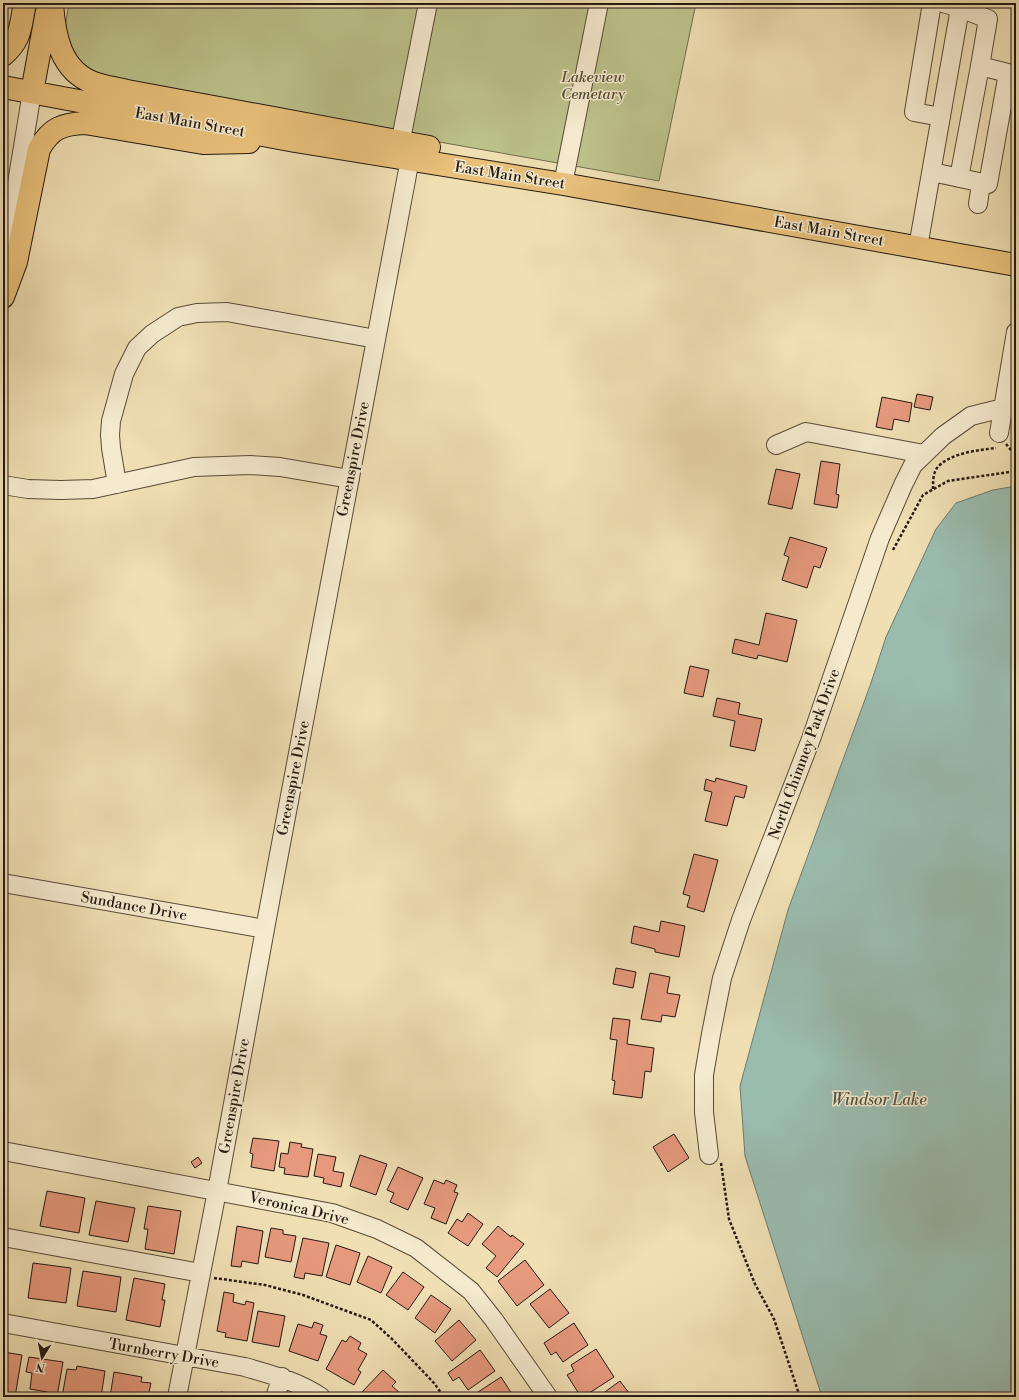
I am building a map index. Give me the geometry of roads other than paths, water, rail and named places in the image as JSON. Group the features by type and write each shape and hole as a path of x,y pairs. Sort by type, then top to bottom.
{"main road":[{"path":"3,55 14,45 17,39 24,3"},
{"path":"32,92 50,3"},
{"path":"50,3 56,37 63,55 78,74 94,83 402,152"},
{"name":"East Main Street","path":"3,87 295,141 402,152 476,156 563,184 1016,265"},
{"path":"3,296 16,262 39,149 44,139 51,132 60,127 69,124 85,123 202,143 295,141"}],"street":[{"name":"Greenspire Drive","path":"177,1397 207,1275 217,1191 376,339 402,152 428,3"},
{"path":"563,184 599,3"},
{"path":"932,3 914,112 942,116"},
{"path":"918,247 942,116 951,6 988,19 959,178"},
{"path":"932,172 988,184 1008,73 980,66"},
{"path":"3,268 32,92"},
{"path":"978,204 981,182"},
{"path":"117,484 110,434 111,421 124,374 137,348 152,334 178,317 197,313 227,312 376,339"},
{"path":"1004,440 1003,408 1011,388 1016,332"},
{"name":"North Chimney Park Drive","path":"715,1157 704,1112 704,1075 722,978 741,920 811,739 880,538 913,465 944,436 971,416 1003,408"},
{"path":"776,445 806,432 924,454"},
{"path":"3,485 28,489 93,489 194,467 250,465 280,467 350,479"},
{"name":"Sundance Drive","path":"3,883 265,929"},
{"name":"Veronica Drive","path":"3,1151 332,1213 377,1229 416,1248 471,1292 494,1320 548,1397"},
{"path":"3,1237 207,1275"},
{"name":"Turnberry Drive","path":"3,1323 245,1367 282,1377 307,1388 321,1397"},
{"path":"275,1397 282,1377"}],"water":[{"name":"Windsor Lake","path":"1016,486 1016,1397 822,1397 745,1156 740,1086 788,910 871,683 886,637 936,529 956,503 993,490"}],"park label":[{"name":"Lakeview Cemetary","path":"593,86"}]}
